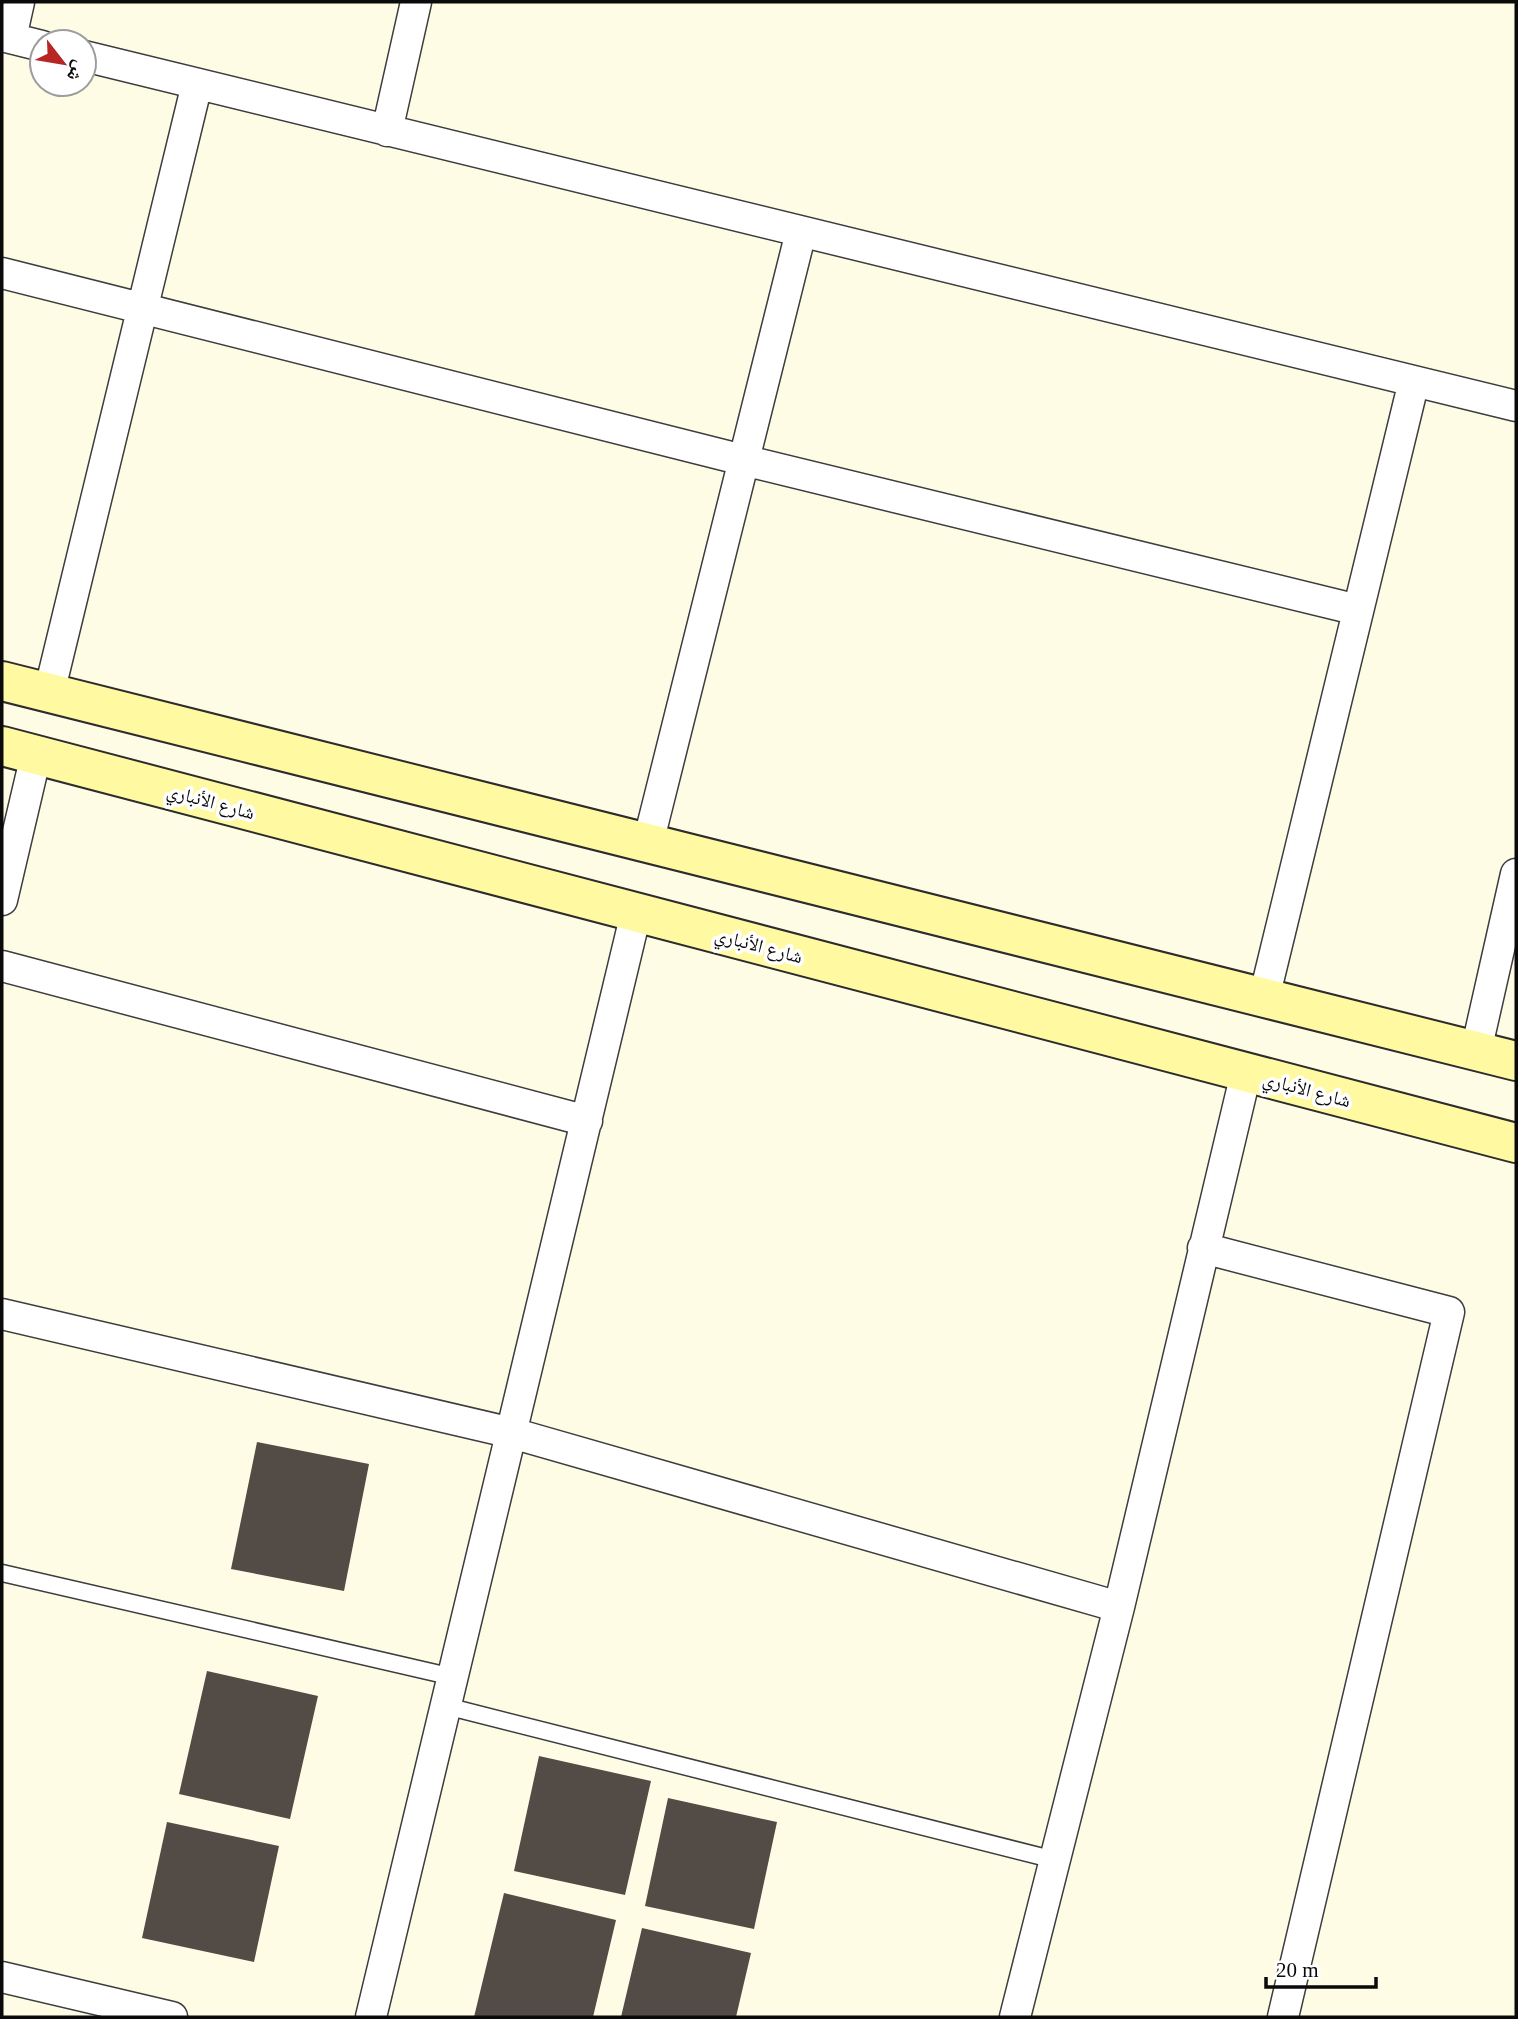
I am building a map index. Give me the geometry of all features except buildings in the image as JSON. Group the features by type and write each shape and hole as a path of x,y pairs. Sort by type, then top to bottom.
{"street":[{"path":"19,2 6,37 28,42"},
{"path":"387,131 416,2"},
{"path":"98,59 1516,406"},
{"path":"49,693 197,84"},
{"path":"648,843 801,232"},
{"path":"2,273 743,460 1358,610"},
{"path":"1264,998 1414,381"},
{"path":"2,681 1516,1061"},
{"path":"2,900 19,751"},
{"name":"شارع الأنباري","path":"19,751 1516,1143"},
{"path":"1476,1051 1516,874"},
{"path":"371,2017 636,913"},
{"path":"2,966 587,1121"},
{"path":"1015,2017 1119,1607 1246,1073"},
{"path":"1203,1248 1449,1312 1283,2017"},
{"path":"2,1314 512,1433 1119,1607"},
{"path":"2,1977 172,2017"}],"lane":[{"path":"2,1573 453,1677"},
{"path":"446,1706 1055,1860"}]}
